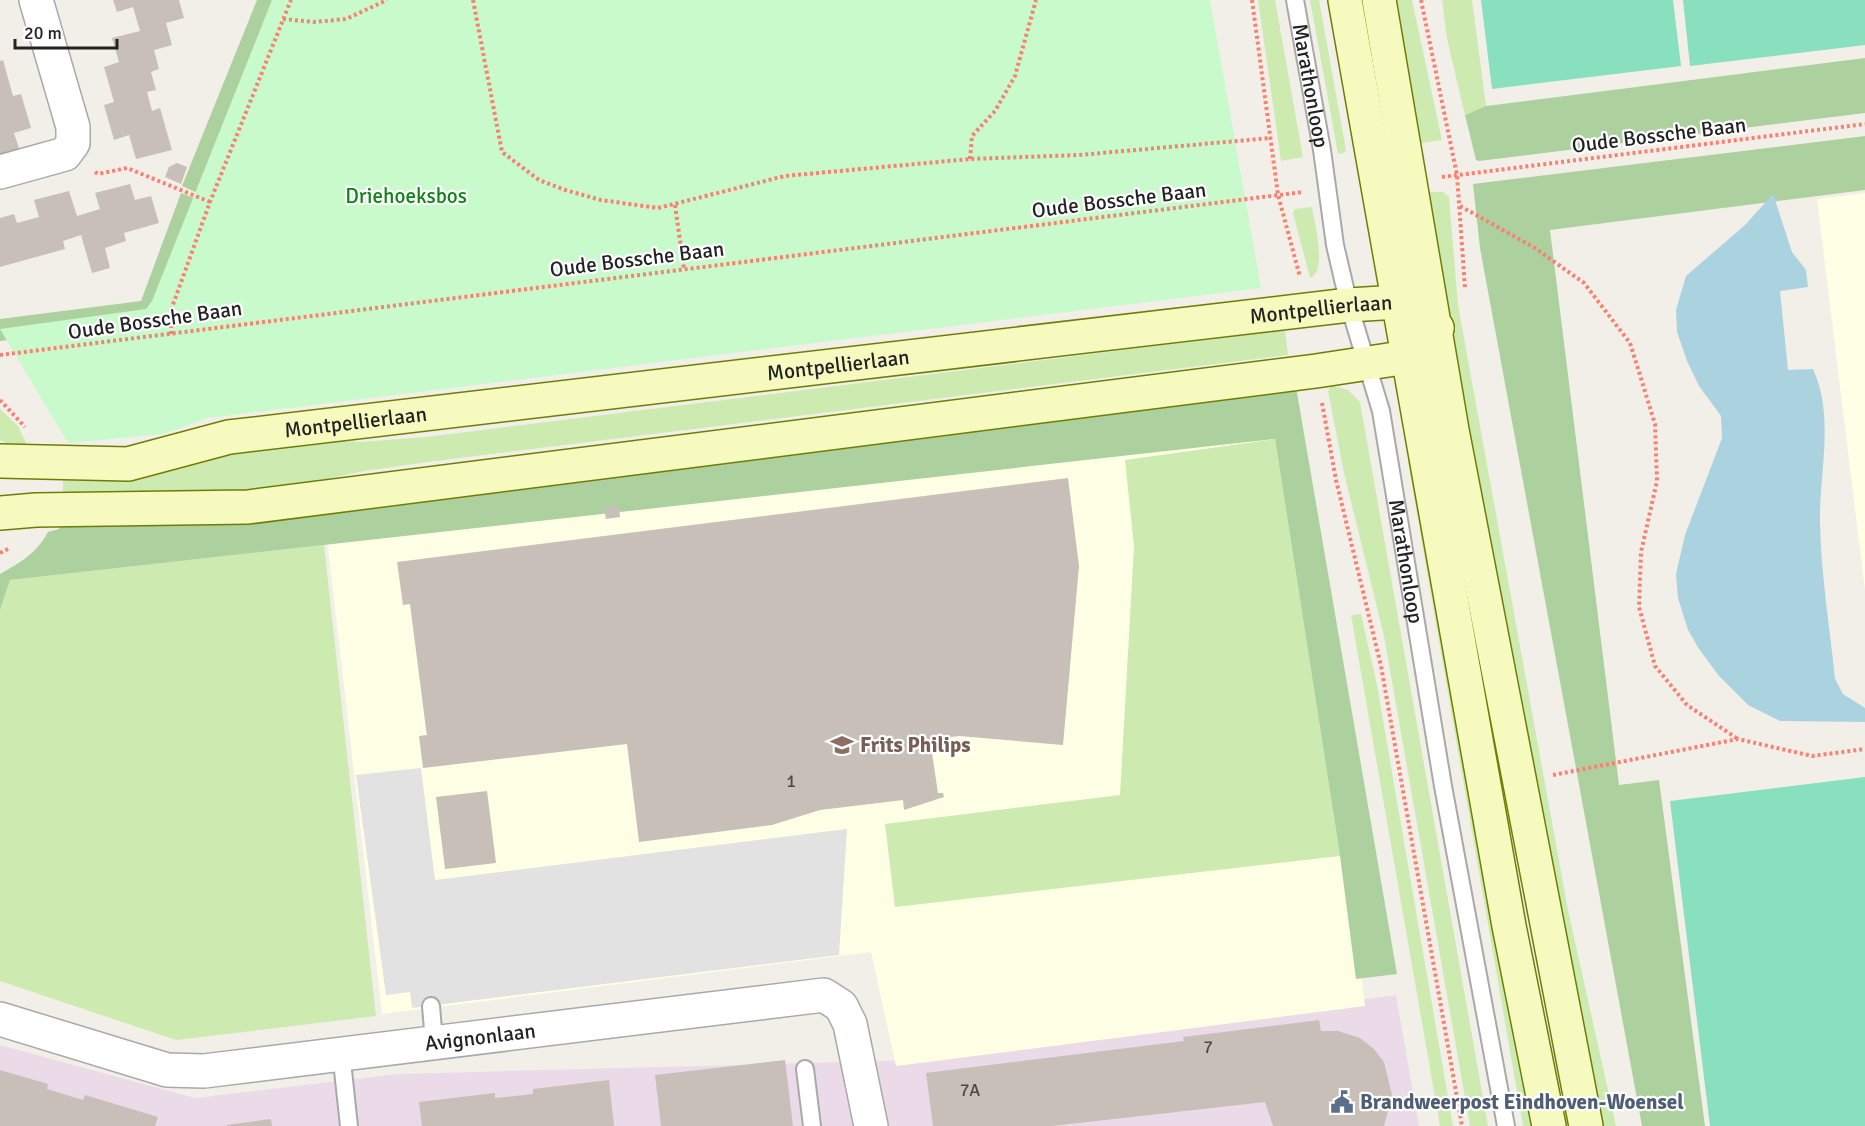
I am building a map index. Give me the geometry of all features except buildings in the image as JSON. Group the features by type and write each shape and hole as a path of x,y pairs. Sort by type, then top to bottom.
{"street":[{"path":"0,172 65,154 74,143 73,127 36,0"},
{"name":"Marathonloop","path":"1345,0 1509,926 1549,1126"},
{"path":"1380,0 1437,328 1452,430 1586,1126"},
{"name":"Montpellierlaan","path":"0,461 128,464 229,437 1349,305 1398,302 1437,328"},
{"path":"0,513 36,510 152,511 248,507 1367,363 1408,357 1437,328"},
{"name":"Avignonlaan","path":"0,1019 167,1070 204,1071 341,1052 824,995 841,1006 850,1024 871,1126"}],"lane":[{"name":"Marathonloop","path":"1295,0 1323,150 1335,245 1349,305 1381,411 1443,786 1506,1126"},
{"path":"431,1006 434,1042"},
{"path":"341,1052 350,1126"},
{"path":"805,1069 812,1126"}],"path":[{"path":"171,334 171,310 210,202 291,0"},
{"path":"283,19 314,22 346,19 387,0"},
{"path":"473,0 502,152 539,180 565,190 627,205 658,208 675,205 785,176 970,159 1079,155 1271,138"},
{"path":"970,159 972,136 995,111 1015,76 1036,0"},
{"name":"Marathonloop","path":"1252,0 1278,195"},
{"name":"Oude Bossche Baan","path":"1421,0 1457,175 1865,124"},
{"path":"65,154 98,174 127,168 210,202"},
{"name":"Oude Bossche Baan","path":"0,355 1278,195"},
{"path":"675,205 684,269"},
{"path":"1460,206 1536,248 1584,283 1630,343 1655,424 1657,481 1641,552 1639,607 1655,666 1687,705 1738,739 1812,756 1865,749"},
{"name":"Marathonloop","path":"1360,580 1381,666 1462,1126"},
{"path":"1552,775 1738,739"}],"shaded area":[{"path":"1865,193 1865,590 1817,199"},
{"name":"Frits Philips","path":"1290,417 1365,1006 896,1066 871,952 382,1014 327,539"},
{"path":"421,768 435,880 847,829 839,955 412,1008 410,992 386,995 356,775"},
{"path":"1396,995 1419,1126 0,1126 0,1045 195,1098 398,1074 919,1060"}],"green space":[{"path":"257,0 285,0 206,197 182,186"},
{"name":"Driehoeksbos","path":"272,0 1210,0 1261,288 208,418 163,434 68,443 0,329 146,309 152,301"},
{"path":"1258,0 1275,0 1303,157 1281,161"},
{"path":"1310,0 1319,0 1346,150 1344,153 1338,154"},
{"path":"1392,0 1412,0 1442,140 1416,144"},
{"path":"1442,0 1472,0 1486,106 1465,115 1447,39"},
{"path":"1481,0 1673,0 1681,66 1492,89"},
{"path":"1683,0 1865,0 1865,45 1690,66"},
{"path":"1865,58 1865,113 1479,161 1476,160 1465,115 1486,106"},
{"path":"1865,136 1865,190 1550,230 1619,785 1659,780 1705,1126 1642,1126 1480,248 1473,184"},
{"path":"1425,192 1443,192 1449,197 1458,305 1568,910 1616,1126 1597,1126"},
{"path":"181,193 204,202 140,325 0,341 0,319 141,301"},
{"path":"1312,207 1319,257 1315,274 1310,278 1293,213 1295,209"},
{"path":"1285,330 1288,355 428,462 364,471 276,490 63,499 63,474 219,451 326,440 361,442 426,437"},
{"path":"1331,385 1348,390 1360,402 1488,1126 1470,1126 1384,636 1344,473 1328,391"},
{"path":"1296,387 1397,974 1356,979 1340,856 1275,439 10,580 0,610 0,574 33,552 48,532 59,529 59,522"},
{"path":"0,409 18,426 30,451 15,448 0,440"},
{"path":"1275,439 1340,856 895,907 885,824 1120,795 1134,546 1125,460"},
{"path":"1412,459 1537,1126 1523,1126 1408,462"},
{"path":"324,545 376,1016 176,1040 0,981 0,610 10,580"},
{"path":"1361,614 1377,685 1453,1126 1440,1126 1351,615"},
{"path":"1865,777 1865,1126 1710,1126 1670,801"}],"water":[{"path":"1773,194 1792,252 1806,270 1808,287 1780,291 1788,370 1813,369 1820,387 1823,406 1825,425 1820,523 1835,679 1843,694 1865,708 1865,722 1780,721 1748,705 1719,676 1699,649 1688,630 1678,598 1676,574 1685,535 1722,438 1721,416 1699,386 1687,361 1677,332 1676,310 1686,276 1745,225"}],"place":[{"name":"Frits Philips","path":"842,745"},
{"name":"Brandweerpost Eindhoven-Woensel","path":"1342,1102"}]}
